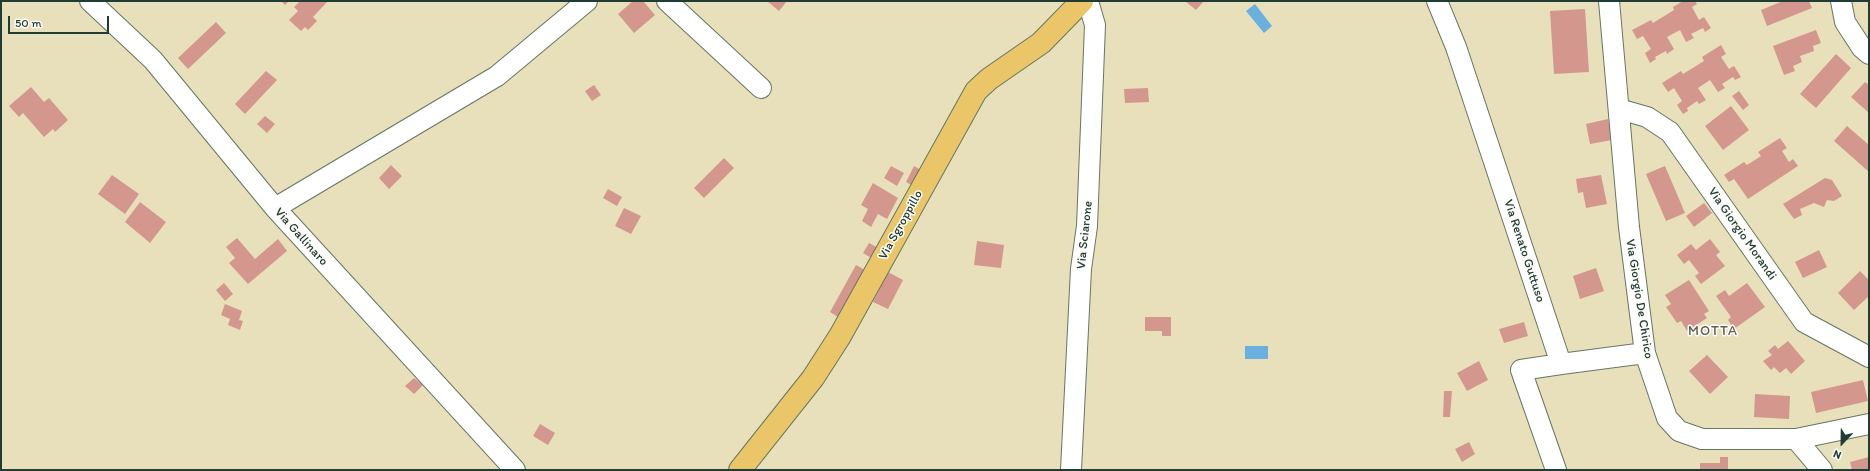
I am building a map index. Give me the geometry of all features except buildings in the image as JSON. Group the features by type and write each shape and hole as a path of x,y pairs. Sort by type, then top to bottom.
{"main road":[{"name":"Via Sgroppillo","path":"740,470 813,378 837,341 976,91 989,79 1041,43 1082,1"}],"street":[{"name":"Via Gallinaro","path":"90,1 153,60 274,208 515,470"},
{"path":"274,208 497,76 587,1"},
{"path":"667,1 761,88"},
{"name":"Via Sciarone","path":"1071,470 1081,269 1087,226 1095,25 1088,1"},
{"name":"Via Renato Guttuso","path":"1437,1 1456,47 1561,364"},
{"name":"Via Giorgio De Chirico","path":"1610,1 1629,227 1645,353 1667,418 1679,431 1702,439 1796,439"},
{"path":"1841,1 1845,22 1862,48 1869,54"},
{"name":"Via Giorgio Morandi","path":"1619,109 1647,117 1670,132 1804,322 1869,357"},
{"path":"1556,470 1521,370 1645,353"},
{"path":"1822,470 1796,439 1869,424"}],"water":[{"path":"1255,4 1272,26 1264,33 1246,11"},
{"path":"1245,346 1268,346 1268,359 1245,359"}],"district":[{"name":"MOTTA","path":"1713,331"}]}
